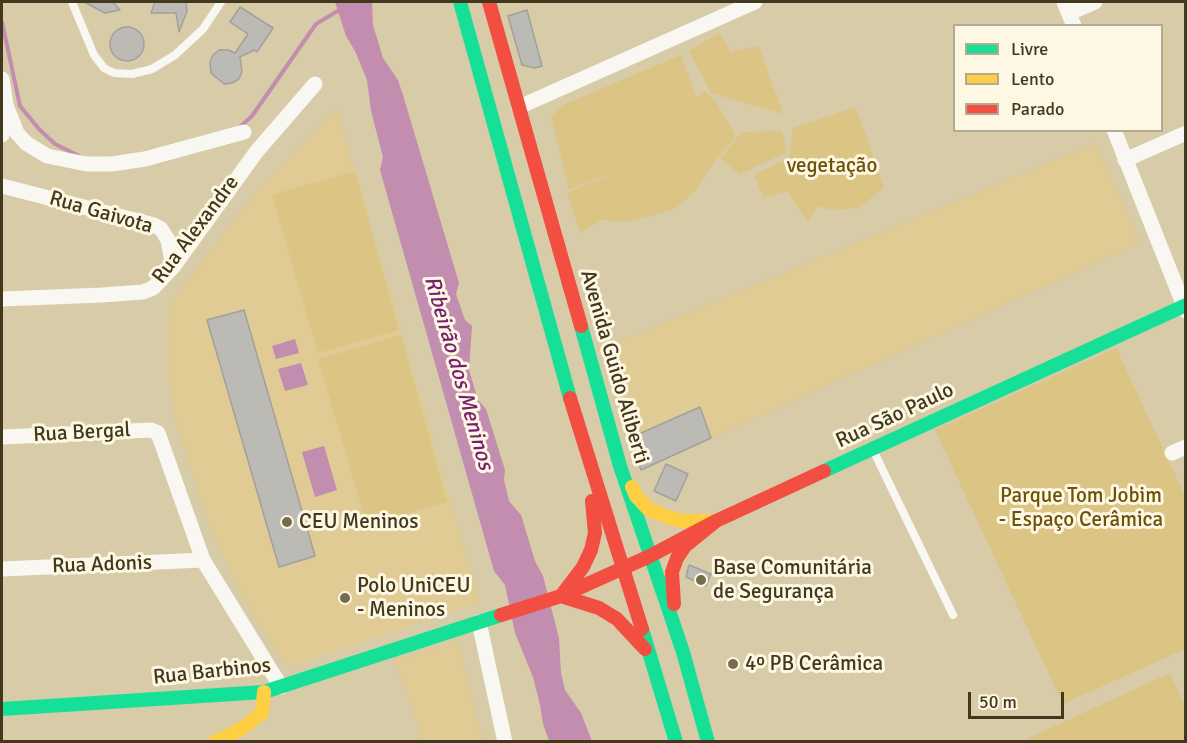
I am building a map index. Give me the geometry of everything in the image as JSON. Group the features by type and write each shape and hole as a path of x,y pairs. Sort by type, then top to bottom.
{"main road":[{"path":"460,2 575,417 676,741"},
{"name":"Avenida Guido Aliberti","path":"489,2 620,466 683,652 708,741"},
{"path":"541,294 572,297"},
{"name":"Rua São Paulo","path":"623,569 716,521 1185,308"},
{"path":"575,417 594,512 595,533 591,550 583,567 558,598 600,609 617,619 651,656"},
{"path":"620,466 636,496 648,509 681,521 716,521"},
{"path":"683,652 672,593 672,572 685,546 716,521"},
{"name":"Rua Barbinos","path":"2,709 264,692 386,651 558,598 623,569"},
{"path":"215,741 241,729 262,713 264,692"},
{"path":"666,707 696,699"}],"street":[{"path":"519,107 755,2"},
{"path":"1069,13 1095,2"},
{"path":"2,80 6,105 17,133 26,143 47,156 87,164 112,164 145,159 244,132"},
{"name":"Rua Alexandre","path":"2,299 144,292 159,284 235,179 315,84"},
{"path":"2,135 6,105"},
{"path":"1115,132 1185,308"},
{"path":"1125,160 1185,133"},
{"name":"Rua Gaivota","path":"2,186 154,225 168,240 173,267"},
{"name":"Rua Bergal","path":"2,437 151,430 160,435 203,560"},
{"path":"203,560 281,687"},
{"name":"Rua Adonis","path":"2,569 203,560"},
{"path":"479,622 505,741"}],"lane":[{"path":"72,2 94,55 104,68 114,73 132,74 152,69 175,55 203,29 221,2"},
{"path":"873,449 953,615"}],"shaded area":[{"path":"337,109 480,603 291,666 279,656 243,598 208,523 174,416 168,378 169,305 256,192"},
{"path":"1096,143 1140,243 641,470 604,348"},
{"path":"458,641 482,741 416,741 422,737 395,660"}],"green space":[{"name":"vegetação","path":"719,33 731,52 759,46 783,114 711,93 689,51"},
{"path":"681,55 696,97 705,91 715,100 736,137 714,162 695,191 675,209 629,222 601,220 581,233 567,193 650,158 569,190 551,117 561,106"},
{"name":"vegetação","path":"856,107 884,188 858,208 831,210 817,206 808,223 787,191 764,198 754,175 789,158 793,128"},
{"path":"782,131 787,152 740,174 720,159 742,132"},
{"path":"355,171 399,330 318,353 272,195"},
{"path":"401,335 447,502 367,525 318,359"},
{"name":"Parque Tom Jobim - Espaço Cerâmica","path":"1116,348 1185,496 1185,649 1063,704 935,430"},
{"path":"1170,673 1185,706 1185,741 1022,741"}],"water":[{"name":"Ribeirão dos Meninos","path":"335,2 372,2 373,25 383,58 398,80 403,95 459,283 456,294 465,320 472,326 469,370 478,400 486,409 505,470 504,480 509,501 521,515 535,561 543,576 559,638 561,673 565,690 581,713 592,741 549,741 543,724 533,677 515,633 505,585 494,571 380,170 383,157 371,111 367,80 346,36"},
{"path":"295,339 299,353 276,359 272,346"},
{"path":"301,363 308,385 285,391 278,369"},
{"path":"324,446 337,490 315,497 302,452"}],"building":[{"path":"84,2 113,2 120,10 105,13"},
{"path":"155,2 186,2 187,11 179,32 176,13 151,13"},
{"path":"240,7 273,28 257,52 254,50 240,57 242,71 239,79 224,84 211,73 210,62 219,50 235,53 248,34 230,22"},
{"path":"527,10 542,66 535,68 522,65 508,16"},
{"path":"127,27 139,32 144,44 139,56 127,61 115,56 110,44 115,32"},
{"path":"244,310 315,556 279,567 207,320"},
{"path":"700,407 711,438 641,470 632,437"},
{"path":"666,464 688,474 676,501 654,491"},
{"name":"Base Comunitária de Segurança","path":"689,565 711,574 706,586 686,577"}],"waterway":[{"path":"240,127 252,116 316,24 341,9"},
{"path":"2,22 20,106 55,144 81,157"}],"traffic: fast":[{"path":"460,2 570,398"},
{"path":"824,471 1186,305"},
{"path":"581,326 620,466 683,652 708,742"},
{"path":"2,709 264,692 501,615"},
{"path":"642,629 676,742"}],"traffic: slow":[{"path":"632,487 636,496 648,509 667,517 681,521 716,521"},
{"path":"215,742 241,729 262,713 264,692"}],"traffic: jam":[{"path":"489,2 581,326"},
{"path":"570,398 642,629"},
{"path":"501,615 561,596 650,556 716,521 824,471"},
{"path":"592,501 595,533 591,550 583,567 561,596 599,608 617,619 645,649"},
{"path":"674,604 672,572 677,558 685,546 716,521"}],"place":[{"name":"CEU Meninos","path":"287,522"},
{"name":"Base Comunitária de Segurança","path":"701,580"},
{"name":"Polo UniCEU - Meninos","path":"345,598"},
{"name":"4º PB Cerâmica","path":"733,664"}]}
